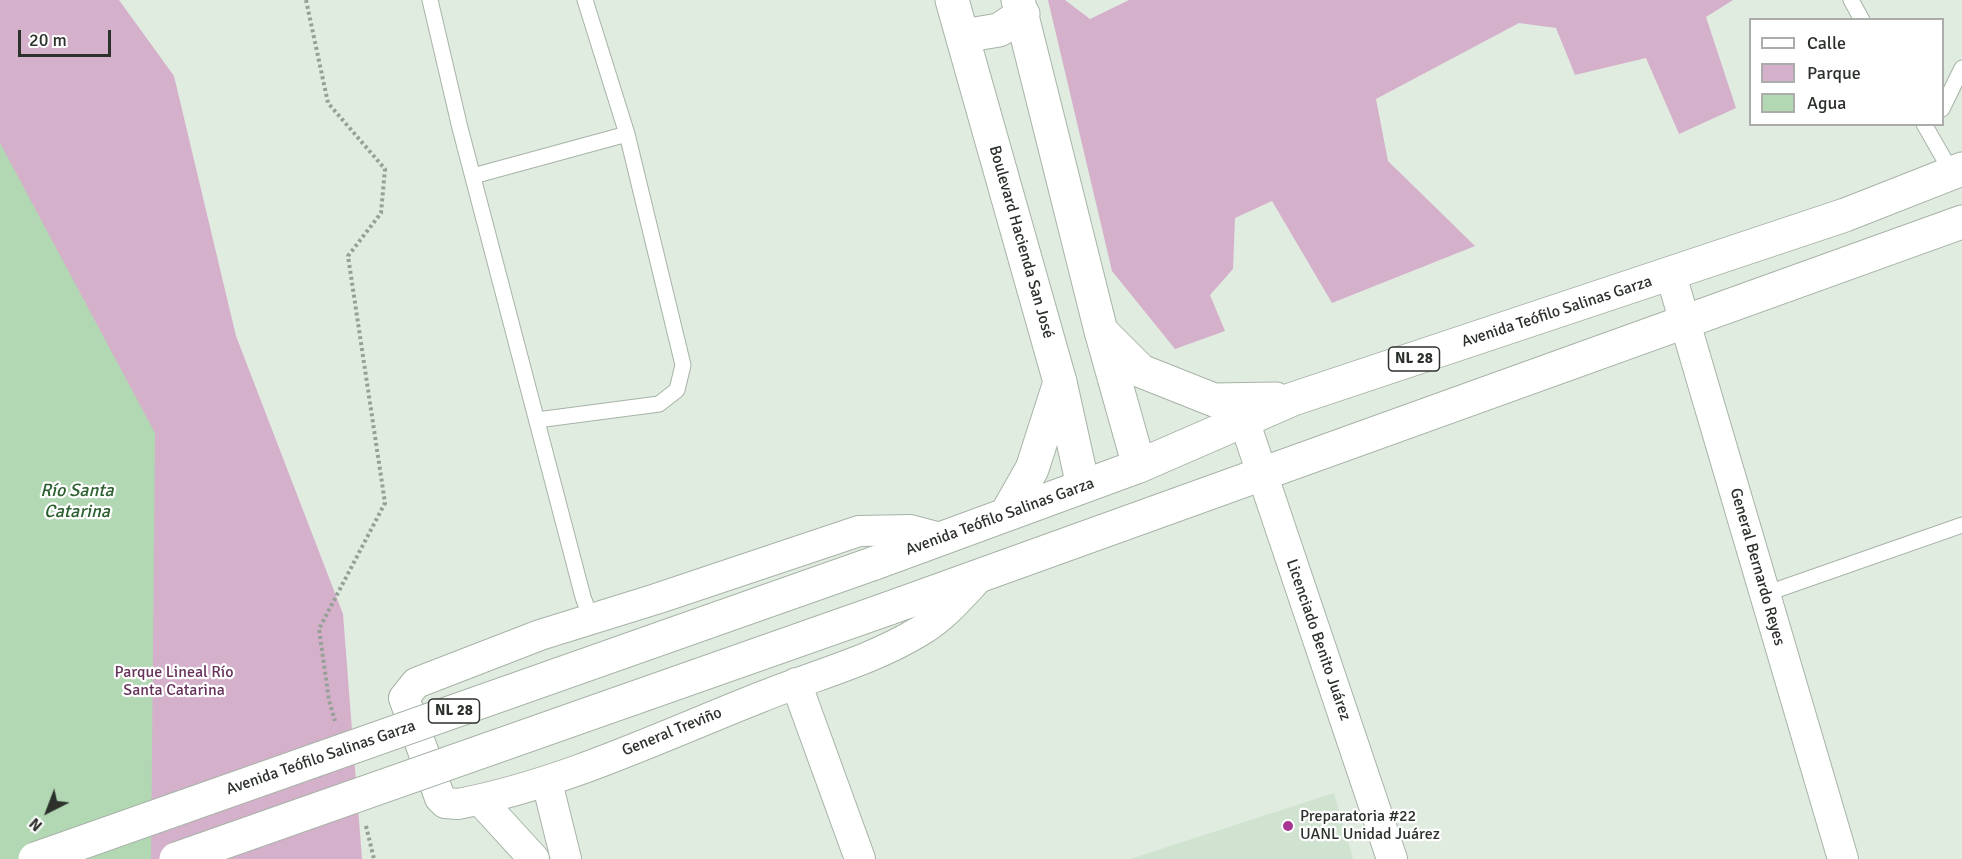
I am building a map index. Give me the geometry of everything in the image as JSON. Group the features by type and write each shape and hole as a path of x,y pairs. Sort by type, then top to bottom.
{"main road":[{"name":"Boulevard Hacienda San José","path":"952,0 1060,382 1083,486"},
{"path":"963,36 999,30 1020,7"},
{"path":"1020,7 1101,331 1139,466"},
{"name":"Avenida Teófilo Salinas Garza","path":"35,859 944,539 1007,513 1139,466 1293,399 1845,216 1957,171"},
{"path":"176,859 980,576 1962,222"},
{"path":"1101,331 1141,371 1215,400 1293,399"},
{"path":"1007,513 1032,469 1060,382"}],"street":[{"name":"General Bernardo Reyes","path":"1671,275 1843,859"},
{"name":"Licenciado Benito Juárez","path":"1244,420 1392,859"},
{"path":"534,859 469,802 445,803 440,798 404,698 408,690 416,683 540,634 859,531 910,530 944,539"},
{"name":"General Treviño","path":"469,802 547,782 796,683 862,661 922,630 951,607 980,576"},
{"path":"796,683 860,859"},
{"path":"547,782 566,859"}],"lane":[{"path":"430,0 473,176 591,619"},
{"path":"537,420 659,404 677,390 683,365 627,134 585,0"},
{"path":"1851,0 1861,18"},
{"path":"1944,105 1962,68"},
{"path":"1930,128 1957,171"},
{"path":"473,176 627,134"},
{"path":"1765,594 1962,525"}],"path":[{"path":"306,0 328,104 385,169 381,213 348,256 385,503 320,629 329,700 335,723"},
{"path":"362,815 374,859"}],"shaded area":[{"name":"Preparatoria #22 UANL Unidad Juárez","path":"1334,793 1353,859 1130,859"}],"green space":[{"name":"Parque Lineal Río Santa Catarina","path":"0,0 119,0 174,76 236,336 343,614 362,859 0,859"},
{"path":"1048,0 1065,0 1090,19 1129,0 1733,0 1706,17 1736,108 1679,134 1646,58 1575,75 1556,28 1519,23 1376,99 1388,161 1475,246 1332,303 1272,201 1235,218 1233,269 1210,295 1225,331 1175,349 1112,271"}],"water":[{"name":"Río Santa Catarina","path":"0,143 155,433 151,859 0,859"}],"place":[{"name":"Preparatoria #22 UANL Unidad Juárez","path":"1288,826"}]}
